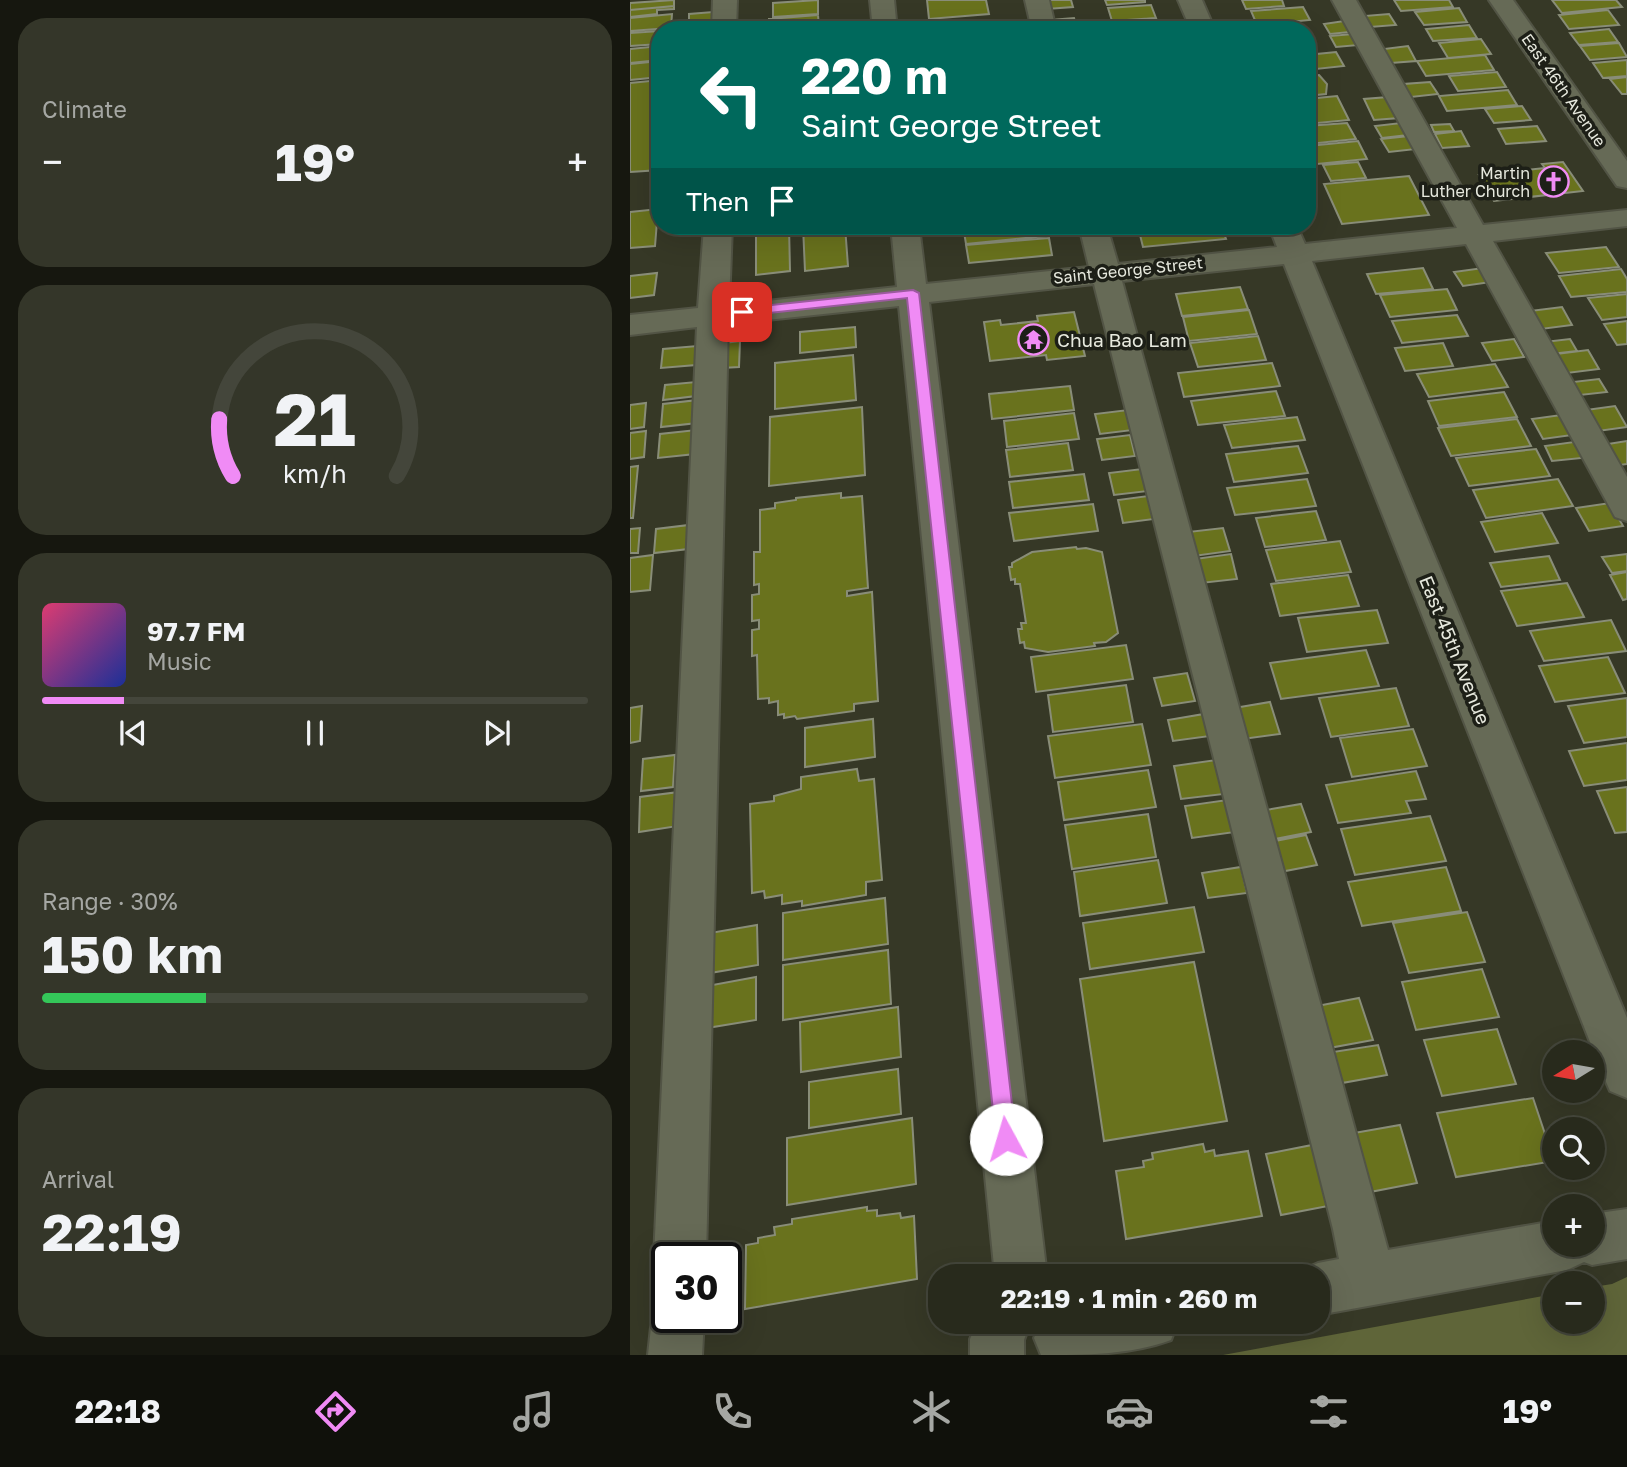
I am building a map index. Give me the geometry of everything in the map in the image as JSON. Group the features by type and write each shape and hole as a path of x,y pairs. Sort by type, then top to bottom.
{"street":[{"path":"724,21 725,0"},
{"path":"882,0 884,21"},
{"path":"1037,0 1042,21"},
{"path":"1190,0 1199,21"},
{"path":"1344,0 1627,508"},
{"name":"East 46th Avenue","path":"1501,0 1627,180"},
{"name":"Saint George Street","path":"630,324 1107,272 1289,240 1474,234 1627,218"},
{"path":"681,1242 718,235"},
{"path":"906,235 1020,1264"},
{"path":"1096,235 1355,1216 1368,1279"},
{"name":"East 45th Avenue","path":"1289,240 1627,1075"},
{"path":"1605,1238 1627,1234"},
{"path":"1330,1287 1542,1248"},
{"path":"676,1355 677,1333"},
{"path":"1058,1338 1080,1334"}],"green space":[{"path":"1627,1277 1627,1355 1223,1355 1542,1296 1542,1334 1605,1334 1605,1285"}],"building":[{"path":"674,0 674,6 630,10 630,3"},
{"path":"818,0 818,14 773,17 773,3"},
{"path":"927,0 986,0 989,14 929,19"},
{"path":"1045,0 1071,0 1073,7 1047,9"},
{"path":"1105,0 1145,0 1145,2 1107,5"},
{"path":"1242,0 1282,0 1284,6 1246,9"},
{"path":"1394,0 1449,0 1453,7 1401,11"},
{"path":"1552,0 1616,0 1622,7 1562,13"},
{"path":"1151,5 1156,18 1112,21 1108,8"},
{"path":"674,6 674,9 657,10 657,14 630,17 630,10"},
{"path":"1303,7 1310,20 1255,21 1251,11"},
{"path":"1459,8 1467,22 1424,25 1415,12"},
{"path":"1608,10 1619,25 1569,29 1559,15"},
{"path":"713,12 713,21 689,21 689,14"},
{"path":"672,14 672,21 651,21 651,29 630,31 630,18"},
{"path":"1389,14 1396,25 1370,27 1364,16"},
{"path":"818,15 818,21 769,21"},
{"path":"1074,18 1075,21 1051,21"},
{"path":"1154,18 1155,21 1121,21"},
{"path":"1344,21 1350,32 1330,34 1324,24"},
{"path":"1469,25 1477,38 1433,41 1426,29"},
{"path":"1609,29 1618,42 1579,45 1570,33"},
{"path":"651,32 651,45 630,46 630,33"},
{"path":"1353,34 1359,45 1336,47 1330,36"},
{"path":"1481,39 1491,54 1448,58 1439,43"},
{"path":"1619,43 1627,57 1590,60 1580,46"},
{"path":"1408,46 1416,61 1391,63 1384,49"},
{"path":"651,47 651,61 630,63 630,49"},
{"path":"1336,52 1344,66 1316,69 1316,54"},
{"path":"1485,55 1494,70 1426,76 1417,61"},
{"path":"1627,60 1627,76 1603,78 1593,63"},
{"path":"651,62 651,78 630,80 630,64"},
{"path":"1497,72 1506,87 1458,91 1449,76"},
{"path":"1316,75 1327,84 1326,94 1316,95"},
{"path":"1627,77 1627,94 1622,94 1610,79"},
{"path":"651,81 651,171 630,172 630,83"},
{"path":"1430,82 1438,94 1411,97 1404,84"},
{"path":"1508,90 1517,105 1447,111 1439,96"},
{"path":"1337,96 1349,120 1316,123 1316,98"},
{"path":"1388,97 1399,118 1374,120 1364,99"},
{"path":"1522,106 1531,120 1494,123 1485,109"},
{"path":"1347,123 1356,139 1316,143 1316,125"},
{"path":"1401,123 1408,135 1382,138 1375,126"},
{"path":"1450,124 1454,131 1434,132 1431,125"},
{"path":"1537,126 1546,141 1506,144 1498,129"},
{"path":"1461,131 1469,146 1442,148 1435,134"},
{"path":"1409,136 1416,149 1389,152 1381,139"},
{"path":"1358,141 1367,159 1317,164 1316,145"},
{"path":"1358,162 1366,178 1331,181 1323,165"},
{"path":"1563,162 1583,191 1494,201 1479,175 1545,168 1542,164"},
{"path":"1409,176 1429,215 1342,224 1324,184"},
{"path":"651,210 651,235 656,235 655,246 630,248 630,212"},
{"path":"756,235 789,235 790,271 756,275"},
{"path":"803,235 846,235 848,266 805,271"},
{"path":"964,235 1045,236 966,244"},
{"path":"1140,235 1224,235 1226,239 1143,247"},
{"path":"1049,238 1052,255 969,263 966,245"},
{"path":"1606,247 1619,267 1559,273 1546,253"},
{"path":"1423,268 1433,289 1376,294 1367,274"},
{"path":"1483,268 1491,282 1463,286 1454,272"},
{"path":"1621,269 1627,279 1627,292 1571,297 1559,276"},
{"path":"657,273 654,295 630,298 630,276"},
{"path":"1240,287 1248,309 1182,316 1176,294"},
{"path":"1447,289 1457,310 1390,317 1380,295"},
{"path":"1627,294 1627,317 1602,320 1588,298"},
{"path":"1562,307 1572,325 1541,329 1530,311"},
{"path":"1249,310 1257,334 1189,341 1183,317"},
{"name":"Chua Bao Lam","path":"1074,312 1085,356 1047,360 1046,355 990,361 984,322 1000,320 1001,325 1038,321 1037,316"},
{"path":"1457,315 1468,336 1402,343 1392,321"},
{"path":"1627,321 1627,344 1617,345 1604,324"},
{"path":"855,327 856,347 800,353 800,332"},
{"path":"1258,336 1266,360 1198,367 1190,343"},
{"path":"1514,339 1524,357 1492,361 1482,343"},
{"path":"1570,339 1577,351 1551,354 1544,342"},
{"path":"740,341 739,367 722,368 724,343"},
{"path":"1443,343 1453,366 1405,371 1395,348"},
{"path":"697,346 696,365 661,368 663,349"},
{"path":"1588,350 1599,369 1567,373 1556,354"},
{"path":"853,355 856,400 775,409 775,363"},
{"path":"1272,363 1280,386 1184,397 1178,373"},
{"path":"1495,364 1508,387 1429,397 1417,374"},
{"path":"1599,379 1607,392 1580,395 1573,382"},
{"path":"696,382 696,396 663,400 665,385"},
{"path":"1070,386 1074,410 992,419 989,394"},
{"path":"1276,391 1285,416 1198,425 1191,401"},
{"path":"1504,392 1517,417 1439,426 1428,401"},
{"path":"698,400 697,423 661,427 663,404"},
{"path":"646,403 644,427 630,429 630,405"},
{"path":"1615,406 1627,427 1598,431 1586,410"},
{"path":"862,407 865,475 769,486 770,417"},
{"path":"1128,410 1133,430 1100,434 1095,414"},
{"path":"1074,413 1079,439 1007,447 1004,421"},
{"path":"1561,415 1572,435 1543,439 1532,419"},
{"path":"1297,417 1305,440 1232,448 1224,425"},
{"path":"1517,419 1531,446 1451,456 1438,428"},
{"path":"696,430 695,454 658,458 660,434"},
{"path":"646,431 644,457 630,459 630,433"},
{"path":"1130,435 1135,456 1102,460 1097,439"},
{"path":"1627,441 1627,464 1620,465 1608,444"},
{"path":"1574,442 1582,458 1552,461 1545,446"},
{"path":"1068,443 1073,470 1010,477 1006,450"},
{"path":"1298,446 1308,473 1234,482 1226,454"},
{"path":"1536,449 1550,476 1469,486 1456,458"},
{"path":"638,466 633,518 630,518 630,467"},
{"path":"1142,469 1148,491 1114,495 1109,473"},
{"path":"1084,474 1089,500 1013,508 1009,482"},
{"path":"1307,479 1316,506 1235,515 1227,488"},
{"path":"1558,479 1573,506 1486,518 1473,490"},
{"path":"841,493 841,498 862,496 868,588 847,591 847,596 872,592 878,701 854,704 854,711 797,719 795,716 784,718 784,714 778,715 778,701 769,703 769,698 758,699 757,655 752,656 752,630 759,629 759,620 752,621 752,595 759,594 759,584 754,585 754,552 760,552 760,510 775,508 775,503 796,498"},
{"path":"1148,496 1154,519 1123,523 1118,500"},
{"path":"1610,503 1623,526 1589,531 1576,508"},
{"path":"1093,504 1098,531 1014,541 1009,513"},
{"path":"1316,511 1326,540 1265,547 1256,518"},
{"path":"1542,513 1558,543 1495,552 1481,522"},
{"path":"689,525 688,549 654,553 656,529"},
{"path":"640,528 638,553 630,553 630,529"},
{"path":"1223,528 1230,551 1194,556 1188,532"},
{"path":"1340,541 1351,572 1276,581 1266,550"},
{"path":"1076,547 1102,552 1118,633 1106,642 1094,643 1095,646 1048,652 1025,648 1024,642 1020,643 1018,629 1022,629 1021,623 1026,623 1020,584 1015,584 1015,579 1011,580 1009,567 1032,552"},
{"path":"1231,554 1237,579 1201,583 1195,559"},
{"path":"1627,554 1627,571 1612,573 1602,557"},
{"path":"653,555 650,590 630,592 630,558"},
{"path":"1549,556 1560,580 1501,587 1490,563"},
{"path":"1627,572 1627,599 1623,600 1610,575"},
{"path":"1348,575 1359,606 1280,616 1271,584"},
{"path":"1567,583 1584,617 1517,626 1501,591"},
{"path":"1377,610 1388,643 1307,652 1298,618"},
{"path":"1611,620 1626,651 1544,661 1530,631"},
{"path":"1126,645 1133,679 1036,692 1031,657"},
{"path":"1366,650 1379,686 1281,699 1270,663"},
{"path":"1608,657 1625,693 1555,702 1539,666"},
{"path":"1187,673 1195,701 1162,706 1154,678"},
{"path":"1126,685 1133,722 1053,732 1048,695"},
{"path":"1396,688 1409,726 1331,737 1319,698"},
{"path":"1627,698 1627,737 1584,743 1568,706"},
{"path":"1270,702 1280,734 1243,739 1234,708"},
{"path":"642,706 640,741 630,743 630,708"},
{"path":"1204,714 1210,736 1173,741 1168,720"},
{"path":"873,719 875,757 805,767 805,728"},
{"path":"1142,724 1151,765 1055,778 1048,736"},
{"path":"1413,729 1427,766 1352,777 1340,738"},
{"path":"1627,743 1627,780 1584,786 1569,751"},
{"path":"675,755 673,787 641,791 643,759"},
{"path":"1216,760 1224,794 1181,799 1174,766"},
{"path":"857,769 859,781 874,779 882,880 866,882 866,895 802,906 802,901 782,904 782,895 765,898 764,891 752,893 750,804 774,801 774,796 801,789 801,777"},
{"path":"1148,770 1156,807 1064,820 1058,782"},
{"path":"1416,771 1426,799 1406,801 1411,813 1338,823 1326,785"},
{"path":"1627,787 1627,832 1615,833 1597,791"},
{"path":"679,792 678,826 639,832 640,797"},
{"path":"1227,800 1235,832 1192,838 1185,806"},
{"path":"1301,804 1311,832 1275,839 1266,810"},
{"path":"1148,814 1156,857 1072,869 1065,825"},
{"path":"1430,816 1446,861 1355,875 1341,829"},
{"path":"1306,835 1317,865 1280,872 1270,842"},
{"path":"1158,860 1167,903 1080,916 1074,872"},
{"path":"1241,867 1247,893 1208,898 1202,873"},
{"path":"1446,867 1461,911 1362,926 1348,882"},
{"path":"885,898 888,944 783,960 783,913"},
{"path":"1194,907 1204,952 1090,969 1083,923"},
{"path":"1467,912 1485,962 1409,973 1393,923"},
{"path":"757,925 758,965 710,973 710,933"},
{"path":"888,950 891,1004 783,1020 783,965"},
{"path":"1194,962 1227,1121 1104,1141 1080,979"},
{"path":"1482,969 1499,1017 1416,1030 1402,982"},
{"path":"756,977 756,1020 707,1028 707,986"},
{"path":"1359,998 1373,1040 1329,1048 1317,1006"},
{"path":"898,1007 901,1057 801,1072 800,1022"},
{"path":"1497,1029 1516,1084 1442,1096 1424,1040"},
{"path":"1378,1045 1387,1075 1342,1083 1333,1052"},
{"path":"898,1069 901,1114 809,1128 809,1082"},
{"path":"1533,1098 1542,1125 1542,1163 1456,1177 1437,1113"},
{"path":"912,1118 916,1184 787,1205 787,1138"},
{"path":"1400,1125 1417,1183 1370,1192 1354,1133"},
{"path":"1203,1144 1205,1152 1214,1150 1215,1156 1248,1151 1262,1216 1126,1239 1116,1171 1144,1167 1143,1161 1153,1159 1152,1153"},
{"path":"1312,1145 1328,1206 1281,1215 1266,1154"},
{"path":"867,1207 867,1211 877,1210 877,1216 900,1213 901,1218 914,1216 917,1279 745,1309 746,1245 758,1243 758,1238 775,1235 774,1227 792,1224 792,1219"}],"place":[{"name":"Martin Luther Church","path":"1553,182"},
{"name":"Chua Bao Lam","path":"1034,340"}],"route":[{"path":"742,312 913,293 1006,1139"}]}
